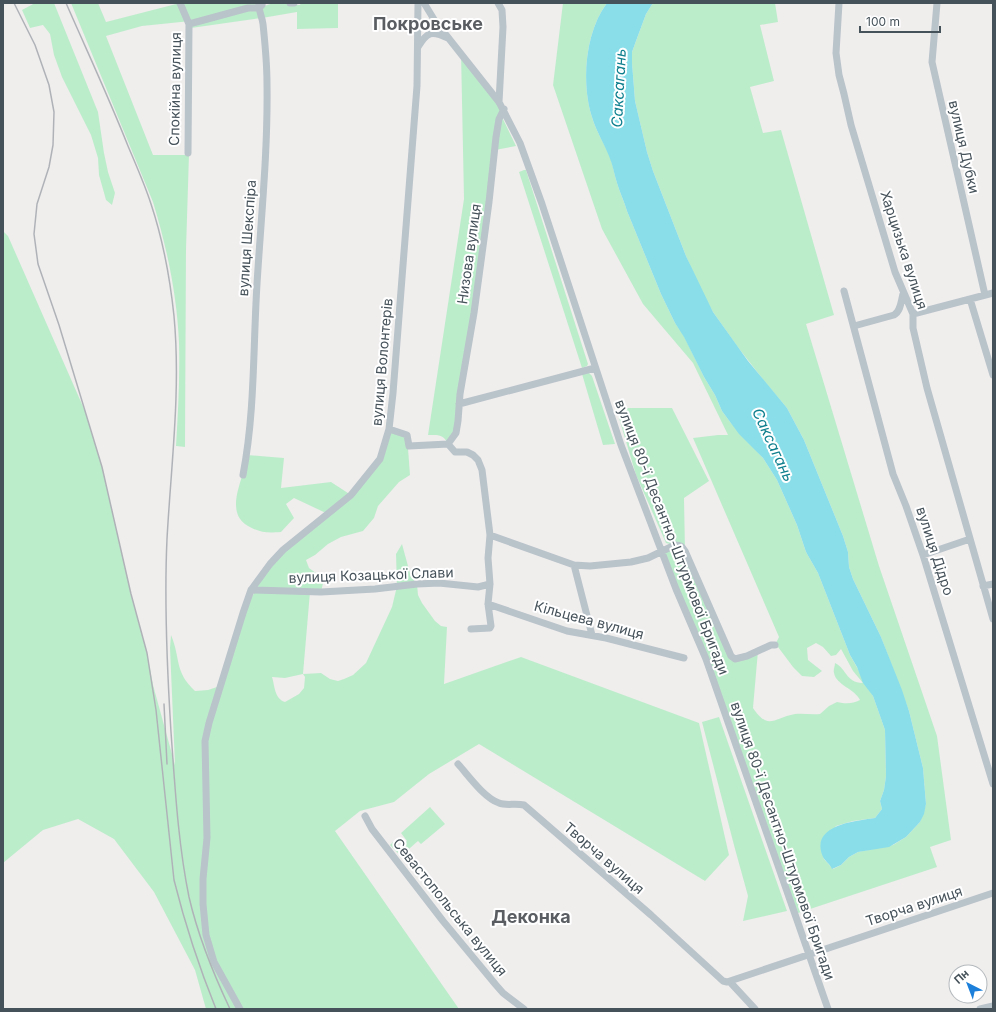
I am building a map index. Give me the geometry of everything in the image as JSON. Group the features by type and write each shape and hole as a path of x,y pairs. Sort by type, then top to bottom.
{"street":[{"name":"Спокійна вулиця","path":"180,3 189,24 188,154"},
{"name":"вулиця Волонтерів","path":"240,1009 214,962 206,935 203,904 203,879 207,838 205,741 226,665 251,590 270,564 283,550 351,495 380,459 389,429 415,101 418,47 418,3"},
{"name":"вулиця 80-ї Десантно-Штурмової Бригади","path":"424,3 435,21 504,109 531,170 621,445 706,659 828,1009"},
{"path":"498,3 502,10 503,27 499,102"},
{"name":"Харцизька вулиця","path":"839,3 836,53 839,75 851,125 895,272 903,294 913,314 913,328 927,388 993,618"},
{"name":"вулиця Дубки","path":"937,3 932,62 985,294"},
{"path":"189,24 260,5"},
{"name":"вулиця Шекспіра","path":"243,475 247,455 251,405 267,127 267,82 264,35 260,5"},
{"path":"418,47 424,37 430,33 438,33 450,39"},
{"name":"Низова вулиця","path":"448,444 456,433 489,202 496,137 499,119 504,109"},
{"name":"вулиця Дідро","path":"844,291 893,474 923,555 993,784"},
{"path":"913,314 993,293"},
{"path":"854,326 894,315 899,309 903,294"},
{"path":"970,299 993,374"},
{"path":"459,404 595,368"},
{"path":"389,429 407,435 409,446 448,444 455,452 467,452 473,455 480,465 490,535 488,558 490,584 488,604 491,621 490,628 471,629"},
{"path":"490,535 574,565 590,566 631,562 648,558 674,545 682,546 731,656 735,659 742,658 771,645 775,646"},
{"path":"923,555 970,539"},
{"path":"574,565 592,635"},
{"name":"вулиця Козацької Слави","path":"251,590 321,592 375,589 417,584 478,587 490,584"},
{"path":"983,586 993,584"},
{"name":"Кільцева вулиця","path":"488,604 567,631 592,635 684,658"},
{"name":"Творча вулиця","path":"458,764 490,799 500,804 524,805 651,915 723,981 730,982 993,893"},
{"name":"Севастопольська вулиця","path":"364,816 372,829 443,921 496,985 503,993 524,1009"},
{"name":"Творча вулиця","path":"730,982 755,1009"},
{"path":"980,1009 993,1006"}],"green space":[{"path":"35,3 54,3 98,112 104,153 115,193 112,205 106,200 99,175 98,158 91,135 62,77 54,55 50,34 43,25 30,28 22,10"},
{"path":"71,3 98,3 106,22 180,3 260,3 257,6 191,21 142,26 106,36 153,155 189,155 186,250 185,447 176,446 179,369 178,325 174,289 163,237 153,202"},
{"path":"273,3 300,5 301,3 338,3 338,28 297,29 297,12 262,18 259,8"},
{"path":"563,3 607,3 594,28 590,43 587,58 587,89 594,122 610,156 617,183 627,211 661,294 722,411 763,458 777,480 797,525 806,552 818,573 850,655 873,696 885,730 886,776 884,790 880,801 882,809 875,818 853,821 836,826 821,849 824,859 833,869 858,852 893,845 906,837 920,822 926,804 923,768 909,711 881,637 853,579 849,567 848,552 843,536 804,440 787,408 737,346 713,312 699,286 686,256 647,152 635,101 632,63 632,52 646,14 653,3 775,3 778,22 760,25 774,81 750,87 763,133 781,130 834,315 806,324 879,566 937,736 951,840 930,847 937,867 795,914 725,713 662,551 674,545 666,543 636,475 616,408 672,408 709,481 684,498 685,551 735,659 758,651 753,708 758,715 763,719 772,721 795,714 820,714 829,706 837,702 849,703 860,700 858,696 835,677 835,663 850,678 857,682 863,683 853,671 841,649 836,655 831,656 823,647 816,643 807,648 808,660 822,671 814,677 802,676 775,645 779,637 693,438 728,435 693,363 643,304 602,229 553,85"},
{"path":"248,10 258,10 261,18 191,28 191,25"},
{"path":"461,53 504,109 499,119 503,119 516,146 495,150 458,421 448,444 444,438 440,436 428,435 464,199"},
{"path":"526,170 588,364 582,368 519,172"},
{"path":"3,231 8,236 85,411 102,467 131,594 147,653 153,685 175,765 170,648 171,635 181,671 188,684 195,691 208,690 217,687 243,613 270,564 328,514 294,498 286,504 294,518 281,532 264,532 248,526 238,516 236,510 238,489 247,455 284,458 281,488 331,482 351,495 380,459 389,429 407,435 410,475 399,482 378,506 374,518 363,531 341,537 328,544 315,555 306,560 309,568 324,579 321,592 310,592 303,674 321,673 330,679 338,681 353,675 366,663 392,607 397,586 396,554 402,544 411,577 417,584 418,595 422,603 435,621 441,626 447,627 444,684 521,657 699,723 729,855 705,881 479,744 429,774 394,802 360,811 335,831 459,1009 206,1009 195,970 154,892 114,839 78,819 43,830 3,863","holes":["303,674 305,677 304,688 299,694 285,702 279,698 272,677 285,678"]},
{"path":"588,372 592,376 615,444 603,445 582,374"},
{"path":"719,717 787,911 743,921 748,896 702,722"},
{"path":"430,807 445,824 421,844 418,841 401,856 390,845 393,842 399,848 407,841 401,833"}],"water":[{"name":"Саксагань","path":"607,3 653,3 646,14 632,52 632,63 635,101 653,171 686,256 713,312 748,361 787,408 804,440 843,536 848,552 849,567 853,579 881,637 909,711 923,768 926,804 924,814 920,822 906,837 889,847 858,852 849,857 841,865 832,869 823,857 820,846 822,838 828,831 846,823 875,818 882,809 880,801 884,790 886,776 885,730 873,696 863,683 857,667 850,655 818,573 806,552 797,525 777,480 763,458 739,434 722,411 661,294 627,211 610,159 594,122 587,89 587,58 590,43 594,28"}],"railway":[{"path":"14,3 35,45 49,85 54,112 53,145 49,167 37,204 34,234 38,264 59,325 102,467 131,594 147,653 156,710 174,880 193,945 216,1009"},
{"path":"66,3 146,190 159,231 168,273 176,344 176,400 167,539 166,636 176,794 182,856 189,897 206,954 230,1009"},
{"path":"164,704 167,764"}],"district":[{"name":"Покровське","path":"428,24"},
{"name":"Деконка","path":"531,917"}]}
